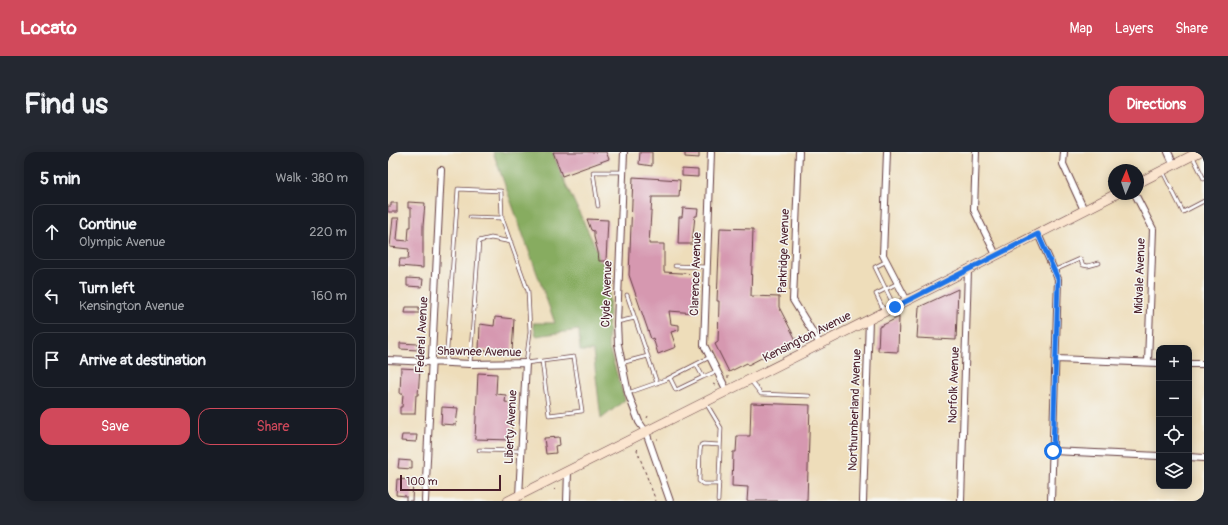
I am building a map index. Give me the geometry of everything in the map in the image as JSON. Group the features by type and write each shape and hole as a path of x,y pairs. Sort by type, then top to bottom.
{"street":[{"name":"Clyde Avenue","path":"624,152 617,322 618,344 628,393 639,422 646,432 670,501"},
{"name":"Clarence Avenue","path":"712,152 704,345 727,391"},
{"name":"Parkridge Avenue","path":"799,152 793,300 820,344"},
{"path":"887,152 883,255 907,301"},
{"path":"976,152 974,210 996,255"},
{"path":"1064,152 1063,164 1084,210"},
{"path":"1168,152 1174,165"},
{"path":"1144,180 1195,154"},
{"name":"Federal Avenue","path":"425,501 441,170"},
{"name":"Kensington Avenue","path":"508,501 907,301 1108,198"},
{"name":"Midvale Avenue","path":"1138,200 1153,229 1148,362"},
{"path":"1038,234 1055,270 1058,283 1051,501"},
{"name":"Norfolk Avenue","path":"961,501 968,269"},
{"name":"Northumberland Avenue","path":"863,501 869,319"},
{"path":"1056,359 1156,362"},
{"name":"Shawnee Avenue","path":"388,360 470,364 526,363 524,384"},
{"path":"1192,364 1204,364"},
{"name":"Liberty Avenue","path":"519,496 524,384"},
{"path":"1053,451 1156,456"},
{"path":"1192,457 1204,458"},
{"path":"566,501 568,471"}],"lane":[{"path":"1195,154 1204,179"},
{"path":"1162,171 1183,212 1204,201"},
{"path":"598,206 593,172 623,172"},
{"path":"446,363 458,189 501,191 502,218 528,291 530,332 526,363 542,361 574,357 582,411 549,415 542,361"},
{"path":"470,217 502,218"},
{"path":"470,364 479,241 491,238 511,242"},
{"path":"1055,270 1080,259 1083,265 1088,266 1098,263"},
{"path":"886,262 875,267 895,307"},
{"path":"675,266 707,267"},
{"path":"885,312 876,294 898,283"},
{"path":"627,294 657,383"},
{"path":"617,322 635,318"},
{"path":"621,363 648,356"},
{"path":"628,393 670,378 710,357"},
{"path":"696,364 703,377"},
{"path":"670,378 676,390 717,371"},
{"path":"750,380 761,394 809,396"},
{"path":"705,402 721,428 718,501"},
{"path":"719,484 703,484 699,481 701,445 720,445"},
{"path":"479,450 521,451"}],"path":[{"path":"804,336 808,337"},
{"path":"638,448 637,450 656,501"}],"green space":[{"path":"493,152 553,152 562,176 610,278 608,345 625,400 601,419 593,351 580,351 579,330 536,336 533,323 555,323"}],"building":[{"path":"553,152 606,152 609,159 562,176"},
{"path":"640,152 652,152 652,166 639,164"},
{"path":"685,152 699,152 699,158 685,157"},
{"path":"682,169 698,170 698,177 682,176"},
{"path":"633,177 680,180 679,197 652,197 649,244 664,244 664,272 697,274 696,313 669,311 671,324 679,325 679,330 671,332 676,347 658,354 653,338 651,339 629,275"},
{"path":"408,202 425,203 423,226 423,268 399,266 400,259 408,259 409,249 390,247 393,218 399,218 397,240 408,241 409,227 411,227 411,208 408,208"},
{"path":"391,203 397,203 397,212 388,212 388,206 391,206"},
{"path":"683,208 698,209 697,216 695,216 692,244 678,244 679,217 682,217"},
{"path":"587,219 608,220 606,261 599,261 594,231 591,230"},
{"path":"720,228 753,229 751,296 779,297 779,307 796,340 748,365 747,363 729,372 715,344 718,342 719,301 717,301"},
{"path":"407,278 423,279 422,287 407,286"},
{"path":"958,289 956,340 917,338 919,307"},
{"path":"406,307 419,307 419,313 405,313"},
{"path":"495,317 514,319 512,353 479,350 480,324 494,326"},
{"path":"899,317 898,352 878,351 879,327"},
{"path":"400,343 418,344 418,350 400,349"},
{"path":"401,368 420,369 415,414 400,414 403,394 400,394"},
{"path":"478,373 497,374 496,394 506,395 505,402 513,403 511,440 475,439"},
{"path":"751,403 810,405 807,501 747,501 748,487 732,486 733,452 736,452 737,436 750,436"},
{"path":"442,407 458,408 456,425 441,424"},
{"path":"402,435 417,435 416,442 401,441"},
{"path":"559,437 560,445 555,446 556,453 546,454 544,438"},
{"path":"399,460 412,461 412,469 398,468"},
{"path":"397,479 413,480 412,501 406,501 406,496 396,495"}],"route":[{"path":"895,307 1038,234 1058,276 1053,451"}]}
